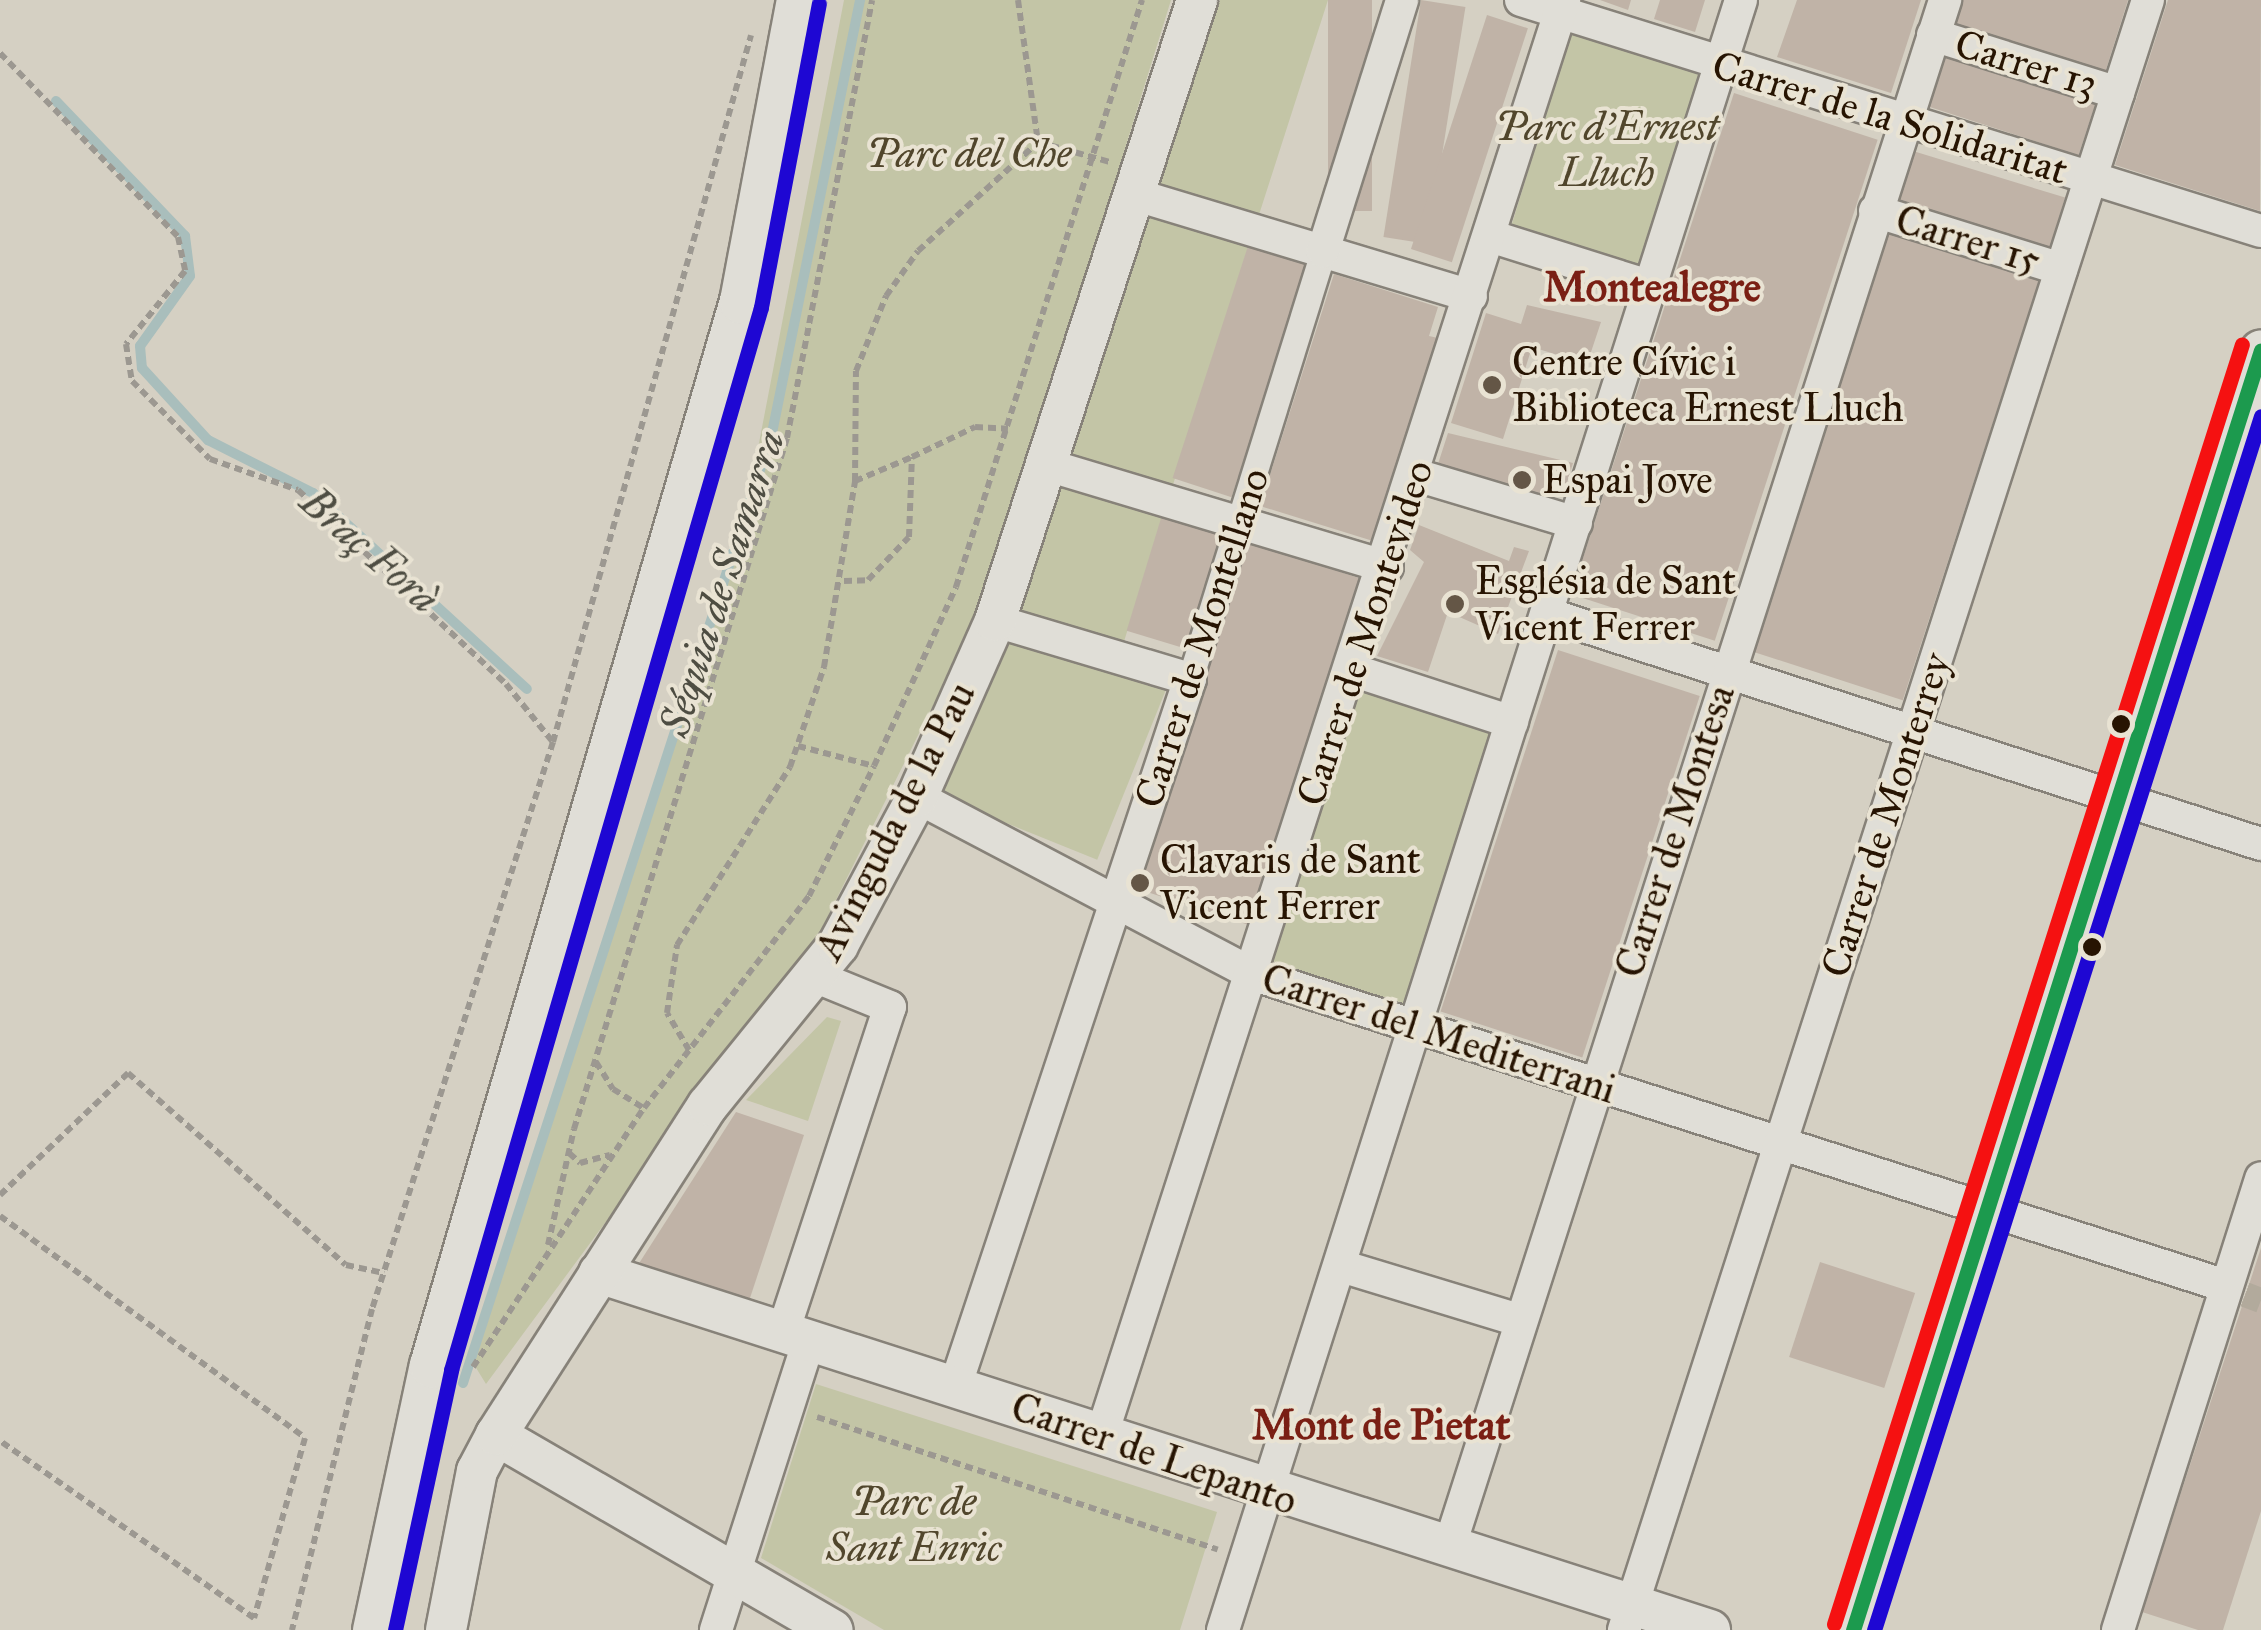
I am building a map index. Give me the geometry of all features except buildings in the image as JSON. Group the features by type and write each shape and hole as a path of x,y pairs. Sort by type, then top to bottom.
{"main road":[{"path":"376,1630 432,1365 742,300 799,0"}],"street":[{"name":"Avinguda de la Pau","path":"446,1630 477,1471 496,1435 708,1105 814,976 917,797 995,621 1197,0"},
{"name":"Carrer de Montellano","path":"955,1387 1190,679 1402,0"},
{"name":"Carrer de la Solidaritat","path":"1521,0 1562,6 1721,64 2261,231"},
{"path":"1223,1630 1741,0"},
{"name":"Carrer de Montesa","path":"1449,1548 1591,1084 1944,0"},
{"name":"Carrer de Monterrey","path":"1628,1619 2148,0"},
{"name":"Carrer de Montevideo","path":"1102,1434 1354,670 1562,6"},
{"name":"Carrer 13","path":"1933,35 2118,92"},
{"path":"1137,182 1323,251 1471,296"},
{"name":"Carrer 15","path":"1875,211 2062,269"},
{"path":"1490,236 1652,286"},
{"path":"1853,1630 2261,350"},
{"path":"1048,465 1386,567"},
{"path":"1416,475 1576,524"},
{"path":"1547,614 2261,844"},
{"path":"995,621 1190,679"},
{"path":"1354,670 1512,722"},
{"name":"Carrer del Mediterrani","path":"917,797 1255,975 1415,1032 1591,1084 1986,1215 2236,1290"},
{"path":"716,1630 787,1407 795,1339 890,1008 814,976"},
{"path":"2118,1630 2236,1290 2261,1178"},
{"path":"1341,1266 1519,1320"},
{"name":"Carrer de Lepanto","path":"599,1273 795,1339 1102,1434 1268,1495 1449,1548 1628,1619 1710,1630"},
{"path":"496,1435 735,1569 833,1630"}],"path":[{"path":"546,1252 569,1152 787,438 872,0"},
{"path":"1018,0 1038,142"},
{"path":"463,1383 644,1108 809,896 874,766 956,587 1142,0"},
{"path":"292,1630 384,1273 553,742 755,19"},
{"path":"0,53 178,237 185,271 126,344 132,381 210,458 298,490 506,684 553,742"},
{"path":"1038,142 1092,158 1137,182"},
{"path":"689,1050 667,1013 677,945 798,746 844,581 855,480 849,400 886,296 918,251 1038,142"},
{"path":"855,480 975,427 1008,429"},
{"path":"844,581 868,580 909,538 912,457"},
{"path":"798,746 874,766"},
{"path":"596,1062 613,1089 644,1108"},
{"path":"0,1195 128,1073 346,1265 384,1273"},
{"path":"569,1152 602,1163 622,1143"},
{"path":"0,1216 305,1438 254,1618 0,1440"},
{"path":"787,1407 1246,1560"}],"green space":[{"name":"Parc del Che","path":"844,0 1171,0 985,601 820,932 486,1384 470,1358 750,490"},
{"path":"1220,0 1328,0 1256,224 1145,189 1156,156 1167,159"},
{"name":"Parc d'Ernest Lluch","path":"1570,34 1704,75 1645,266 1512,225"},
{"path":"1141,204 1251,238 1171,491 1062,456 1070,431 1079,434 1145,224"},
{"path":"1056,474 1165,507 1124,642 1015,609"},
{"path":"997,622 1166,690 1097,860 928,792"},
{"path":"1363,682 1498,726 1406,1010 1271,966"},
{"path":"827,1017 841,1021 808,1121 746,1100"},
{"name":"Parc de Sant Enric","path":"816,1384 1217,1512 1180,1630 884,1630 761,1558"}],"waterway":[{"name":"Séquia de Samarra","path":"463,1383 772,433 860,0"},
{"name":"Braç Forà","path":"56,101 185,236 190,276 140,346 142,368 208,440 313,493 527,689"}],"tunnel":[{"path":"2245,1294 2261,1300"}],"transit line":[{"path":"395,1630 451,1370 761,307 819,4"},
{"path":"1834,1624 2242,344"},
{"path":"1853,1630 2261,350"},
{"path":"1874,1630 2261,416"}],"place":[{"name":"Centre Cívic i Biblioteca Ernest Lluch","path":"1492,385"},
{"name":"Espai Jove","path":"1522,480"},
{"name":"Església de Sant Vicent Ferrer","path":"1455,604"},
{"name":"Clavaris de Sant Vicent Ferrer","path":"1140,883"}],"district":[{"name":"Montealegre","path":"1652,287"},
{"name":"Mont de Pietat","path":"1381,1425"}]}
